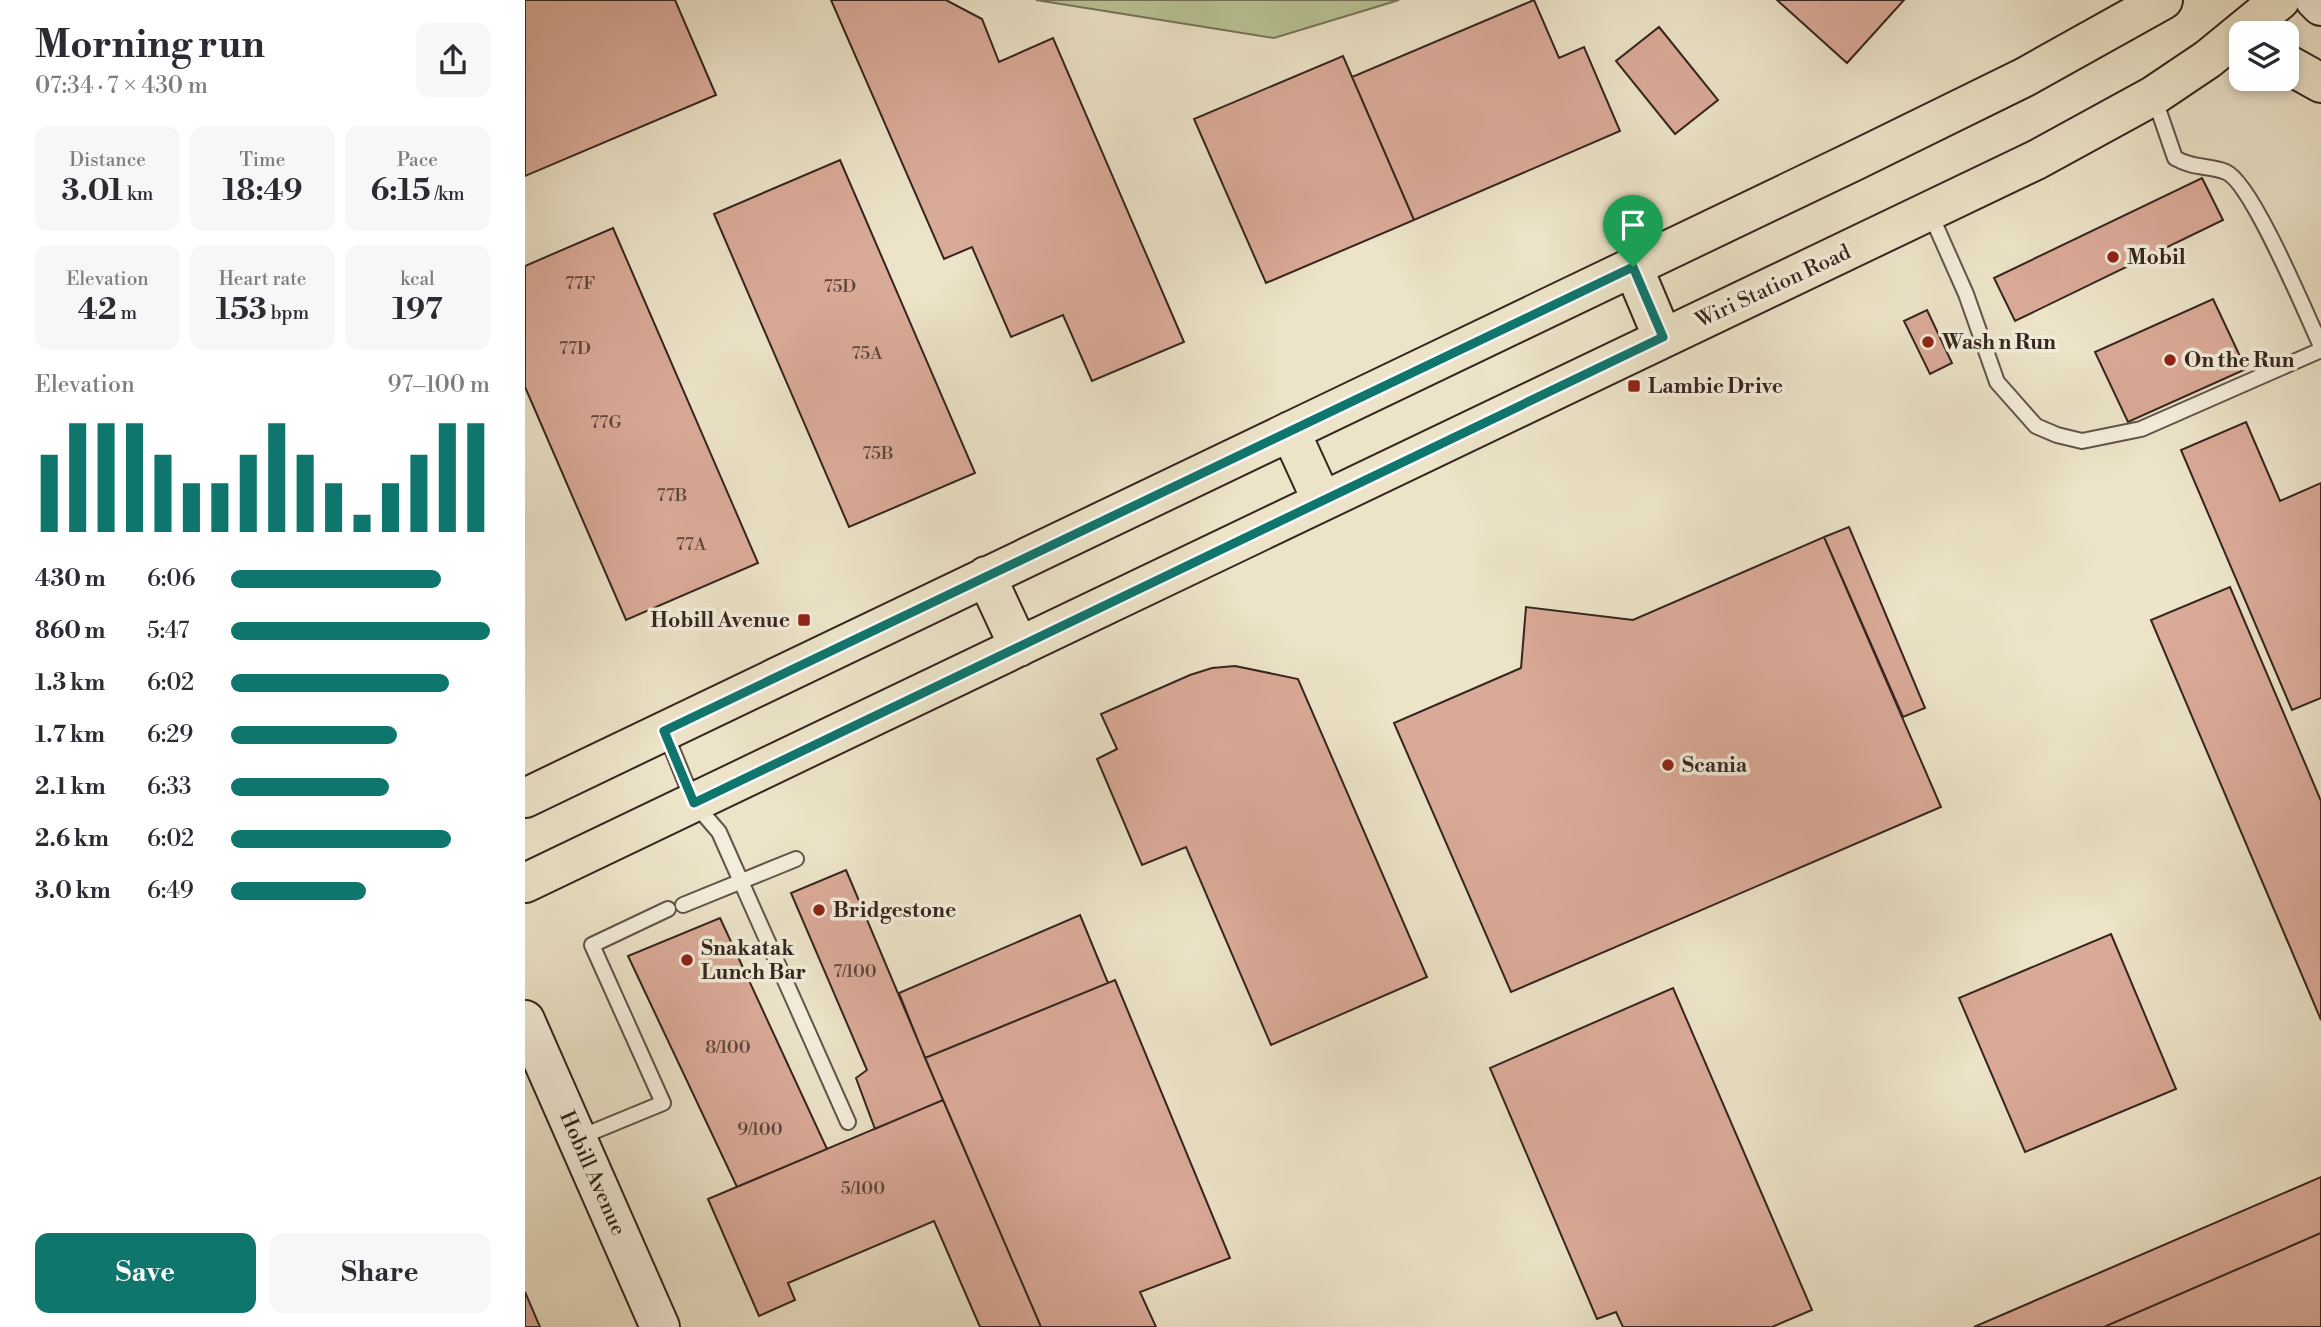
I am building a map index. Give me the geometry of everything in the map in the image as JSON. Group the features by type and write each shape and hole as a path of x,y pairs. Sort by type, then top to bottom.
{"main road":[{"path":"2089,40 2113,0"},
{"path":"525,799 2025,77 2163,0"},
{"name":"Wiri Station Road","path":"525,883 1663,337 1930,213 2095,130 2225,57 2280,0"},
{"path":"2299,71 2321,83"},
{"path":"1633,267 1663,337"},
{"path":"1290,431 1322,500"},
{"path":"986,576 1019,647"}],"street":[{"path":"2315,0 2321,5"},
{"name":"Hobill Avenue","path":"525,1020 660,1327"}],"lane":[{"path":"1930,213 1966,294 1997,382 2035,426 2057,435 2082,441 2141,429 2321,348 2250,197 2227,172 2191,167 2175,158 2153,96"},
{"path":"664,731 694,803 719,832 848,1122"},
{"path":"683,905 796,859"},
{"path":"578,1139 663,1103 592,945 668,909"}],"green space":[{"path":"1036,0 1399,0 1274,38"}],"building":[{"path":"525,0 675,0 716,95 525,176"},
{"path":"831,0 946,0 982,19 999,62 1053,38 1184,342 1092,381 1063,315 1011,337 972,247 944,259"},
{"path":"1534,0 1559,58 1584,47 1620,131 1414,220 1352,77"},
{"path":"1777,0 1904,0 1847,63"},
{"path":"1659,27 1718,100 1675,134 1616,61"},
{"path":"1343,56 1414,220 1266,283 1194,119"},
{"path":"840,160 975,473 849,527 714,214"},
{"path":"2202,178 2223,220 2015,321 1994,278"},
{"path":"613,228 758,563 626,620 525,387 525,266"},
{"name":"On the Run","path":"2213,299 2246,369 2128,422 2095,352"},
{"name":"Wash n Run","path":"1927,310 1952,363 1930,374 1904,321"},
{"path":"2246,422 2280,501 2321,483 2321,698 2292,710 2181,450"},
{"path":"1849,527 1925,708 1903,717 1824,537"},
{"name":"Scania","path":"1824,537 1941,807 1511,992 1394,723 1521,668 1526,607 1633,620"},
{"path":"2230,587 2321,801 2321,1020 2151,620"},
{"path":"1235,666 1298,679 1427,977 1271,1045 1186,847 1142,865 1097,759 1117,749 1101,714 1190,675 1212,668"},
{"path":"846,870 943,1100 875,1129 856,1078 867,1070 791,893"},
{"path":"1080,915 1108,983 925,1058 899,993"},
{"path":"720,918 827,1149 737,1187 628,956"},
{"path":"2111,934 2176,1089 2025,1152 1959,998"},
{"path":"1115,980 1230,1258 1140,1292 1156,1327 1041,1327 925,1058"},
{"path":"1673,988 1812,1310 1772,1327 1623,1327 1616,1312 1597,1319 1490,1068"},
{"path":"943,1100 1041,1327 980,1327 934,1221 788,1283 795,1300 759,1316 708,1199"},
{"path":"2321,1177 2321,1233 2104,1327 1974,1327"},
{"path":"2321,1233 2321,1327 2104,1327"},
{"path":"525,1292 540,1327 525,1327"}],"place":[{"name":"Mobil","path":"2113,257"},
{"name":"Wash n Run","path":"1928,342"},
{"name":"On the Run","path":"2170,360"},
{"name":"Lambie Drive","path":"1634,386"},
{"name":"Hobill Avenue","path":"804,620"},
{"name":"Scania","path":"1668,765"},
{"name":"Bridgestone","path":"819,910"},
{"name":"Snakatak Lunch Bar","path":"687,960"}],"route":[{"path":"1633,267 1663,337 694,803 664,731 1633,267"}]}
